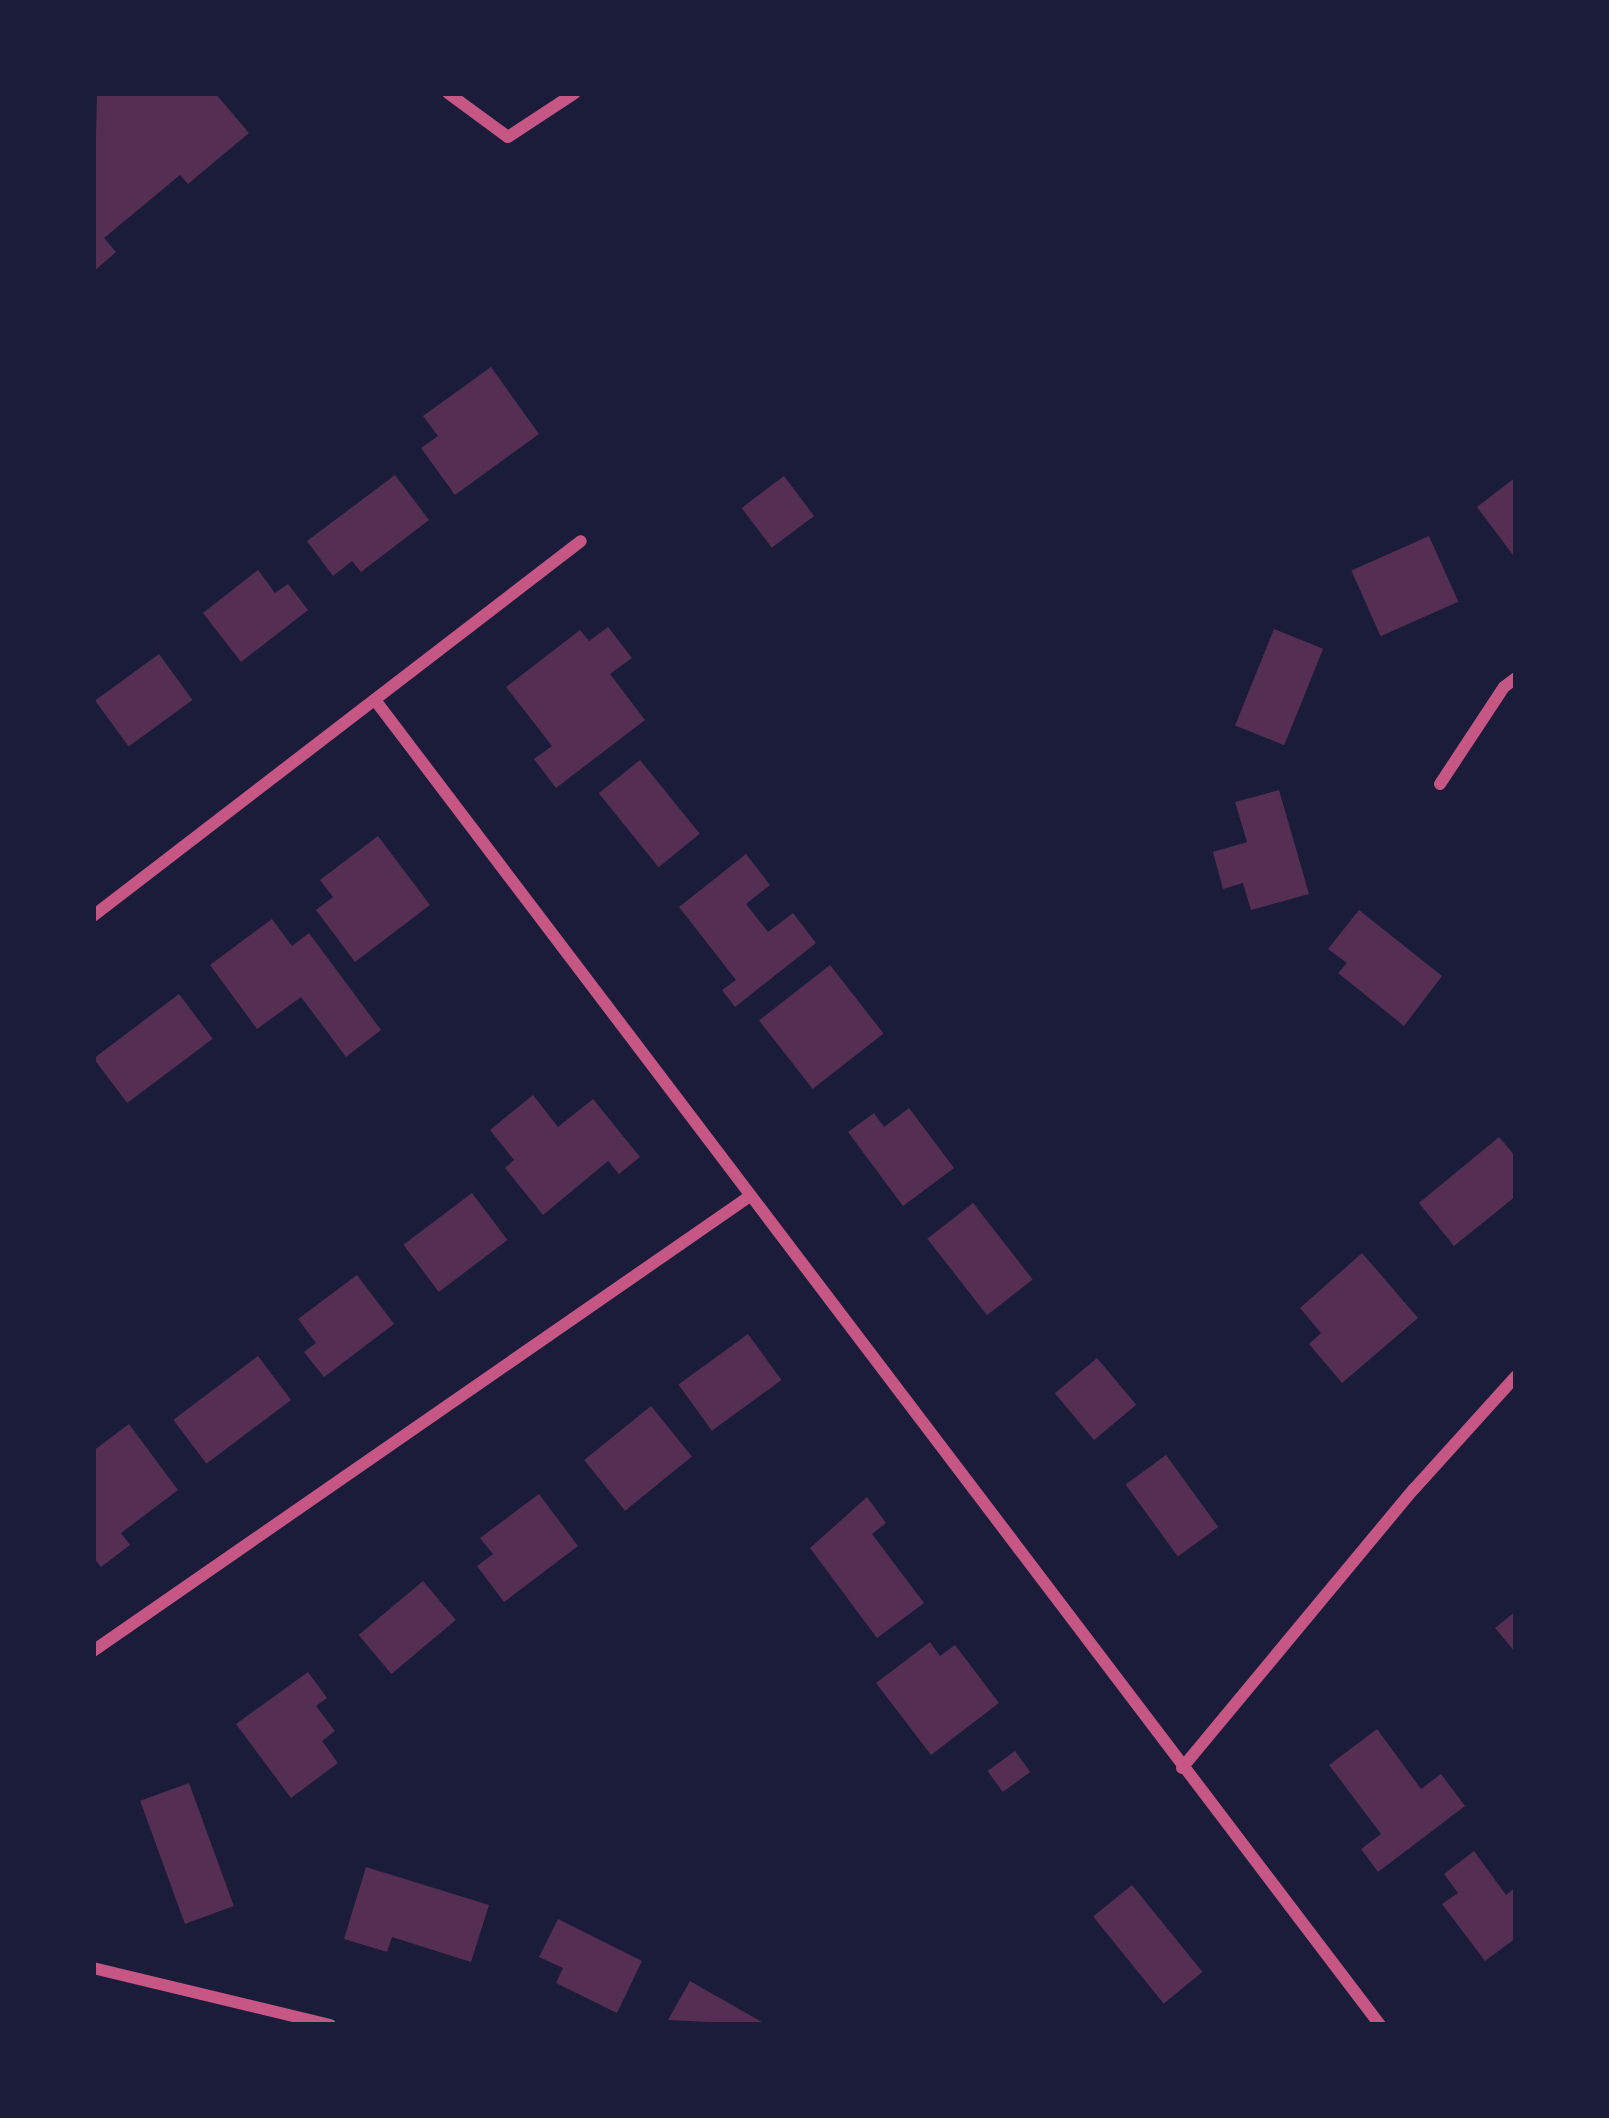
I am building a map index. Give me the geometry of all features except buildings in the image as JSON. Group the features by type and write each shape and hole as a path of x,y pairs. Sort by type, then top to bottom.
{"street":[{"path":"448,93 508,137 574,93"},
{"path":"93,916 580,541"},
{"path":"1440,784 1504,687 1516,678"},
{"path":"375,700 1380,2025"},
{"path":"93,1651 750,1196"},
{"path":"1182,1768 1414,1489 1516,1376"},
{"path":"93,1968 330,2025"}]}
